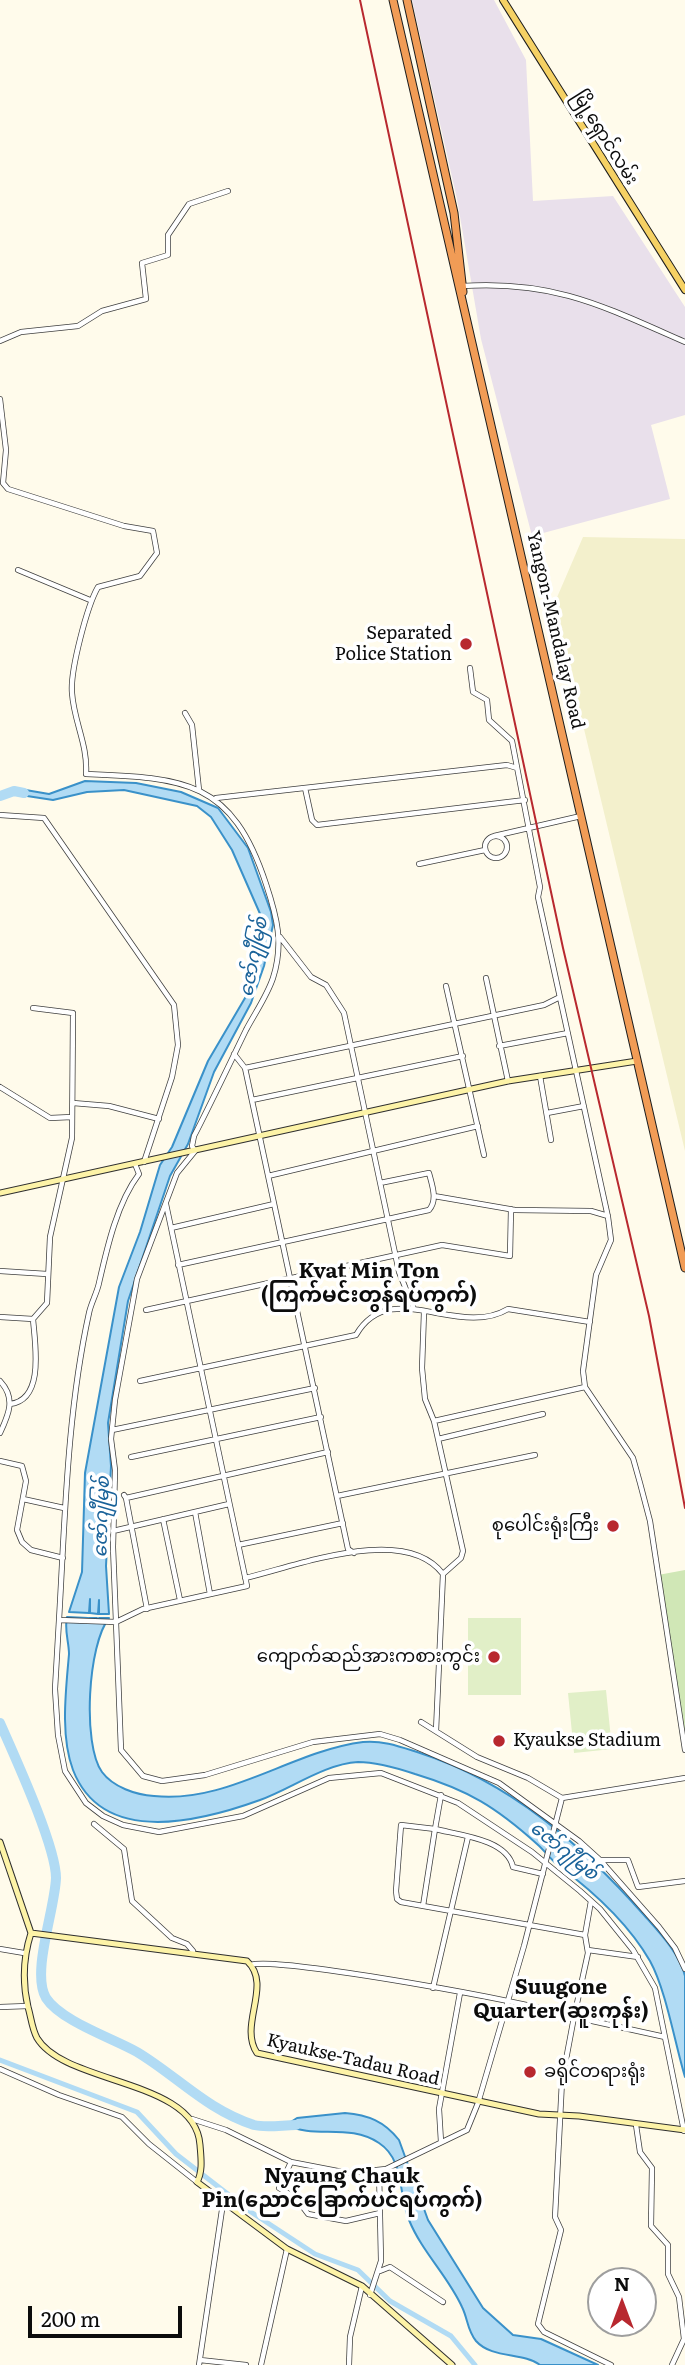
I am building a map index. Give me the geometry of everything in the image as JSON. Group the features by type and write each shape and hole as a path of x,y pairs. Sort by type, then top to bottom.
{"highway":[{"path":"393,0 460,286"},
{"path":"407,0 454,213 460,286"},
{"name":"Yangon-Mandalay Road","path":"460,286 637,1060 683,1248 685,1268"}],"main road":[{"name":"မြို့ရှောင်လမ်း","path":"503,0 685,290"}],"street":[{"path":"0,341 21,332 78,326 102,311 146,299 142,263 168,255 168,235 189,204 228,191"},
{"path":"460,286 492,284 556,291 583,297 685,341"},
{"path":"0,400 6,450 3,483 8,489 124,526 153,531 157,553 140,576 98,587 90,600 72,676 72,695 87,759 86,774 149,776 199,791 222,803 248,837 274,905 280,936 272,979 194,1136 192,1152 177,1173 137,1279 112,1430 113,1621 121,1750 143,1776 162,1781 205,1775 313,1742 380,1734 499,1783 556,1825 600,1860 667,1937 685,1969"},
{"path":"18,570 90,600"},
{"path":"470,668 473,692 487,700 489,720 512,741 540,887 538,897 608,1217 611,1240 596,1275 583,1371 585,1387 633,1458 640,1483 650,1521 685,1750"},
{"path":"185,713 192,725 199,791"},
{"path":"214,799 507,765 517,768"},
{"path":"305,788 312,820 317,825 525,800"},
{"path":"0,815 44,818 173,1005 178,1045 159,1119 144,1162"},
{"path":"494,836 503,839 506,852 501,857 494,858 485,850 485,843 494,836 582,816"},
{"path":"419,864 485,850"},
{"path":"280,936 311,977 326,985 344,1013 395,1254 404,1288 414,1302 414,1310"},
{"path":"486,978 508,1081"},
{"path":"446,986 484,1155"},
{"path":"245,1068 544,1005 560,997"},
{"path":"10,1404 20,1403 27,1397 36,1369 33,1319 47,1303 47,1274 61,1180 72,1138 73,1013 33,1008"},
{"path":"499,1046 568,1033"},
{"path":"234,1054 245,1068 348,1549 354,1553"},
{"path":"251,1100 463,1056"},
{"path":"0,1193 508,1081 637,1060"},
{"path":"540,1075 551,1140"},
{"path":"0,1087 50,1118 72,1118"},
{"path":"73,1103 109,1106 159,1119"},
{"path":"547,1113 585,1106"},
{"path":"268,1176 478,1126"},
{"path":"135,1164 139,1174 128,1190 89,1311 81,1354 64,1508 63,1620 55,1689 58,1735 65,1771 86,1803 103,1816 147,1831 209,1825 243,1816 319,1782 355,1773 392,1775 480,1815 532,1852 591,1901 638,1957 655,1988 677,2085 684,2131"},
{"path":"178,1265 429,1210 434,1196 429,1173 380,1183"},
{"path":"434,1196 511,1209 591,1211 608,1217"},
{"path":"63,1620 113,1621 180,1600 247,1586 166,1203"},
{"path":"171,1228 274,1204"},
{"path":"146,1310 442,1245 510,1256 511,1209"},
{"path":"0,1271 47,1274"},
{"path":"140,1381 356,1335 368,1318 386,1309 477,1319 496,1316 508,1309 590,1322"},
{"path":"424,1312 422,1368 425,1399 434,1421 463,1551 461,1558 443,1574"},
{"path":"0,1317 33,1319"},
{"path":"0,1381 7,1389 10,1404 0,1433"},
{"path":"434,1421 585,1387"},
{"path":"112,1430 315,1388"},
{"path":"438,1439 543,1414"},
{"path":"131,1457 321,1416"},
{"path":"147,1609 125,1497 328,1451"},
{"path":"337,1496 536,1455"},
{"path":"0,1461 22,1466 26,1481 17,1530 22,1542 31,1550 63,1558"},
{"path":"23,1499 64,1508"},
{"path":"113,1531 229,1504"},
{"path":"195,1512 211,1594"},
{"path":"163,1519 180,1600"},
{"path":"238,1545 343,1524"},
{"path":"245,1578 387,1547 433,1562 443,1574 436,1731"},
{"path":"421,1721 477,1757 528,1778 562,1798 685,1778"},
{"path":"423,1906 441,1795"},
{"path":"0,1842 31,1933 24,1953 28,2006 38,2039 48,2049 77,2065 158,2097 192,2119 226,2130 291,2162 348,2173 391,2167 467,2130 478,2103 524,1946 562,1798"},
{"path":"94,1824 124,1849 132,1901 172,1938 187,1944 193,1951"},
{"path":"543,1874 513,1867 512,1862 494,1842 435,1829 401,1825 397,1899 585,1935"},
{"path":"433,1988 468,1837"},
{"path":"600,1860 628,1860 638,1886 685,1881"},
{"path":"591,1901 585,1935 588,1950 562,2081 555,2217 561,2230 538,2325 544,2332 611,2365"},
{"path":"31,1933 58,1939 193,1951 240,1959 251,1965 312,1967 506,2001 665,2038"},
{"path":"0,1949 24,1953"},
{"path":"588,1950 638,1957"},
{"name":"Kyaukse-Tadau Road","path":"251,1965 257,1991 249,2035 257,2053 478,2103 559,2117 579,2116 684,2131"},
{"path":"441,2142 438,2124 460,1993"},
{"path":"0,2007 28,2006"},
{"path":"0,2069 59,2095 122,2117 149,2144 198,2179 223,2203 287,2249 362,2287 452,2365"},
{"path":"192,2119 200,2135 202,2167 198,2179"},
{"path":"636,2125 640,2152 652,2168 651,2226 668,2245 668,2274 680,2305 684,2339 672,2365"},
{"path":"291,2162 279,2188 296,2198 308,2214 346,2221 380,2213"},
{"path":"370,2295 380,2271 379,2170"},
{"path":"223,2203 200,2362 244,2365"},
{"path":"261,2365 287,2249"},
{"path":"380,2271 390,2267 443,2302"},
{"path":"349,2365 352,2326 362,2287"}],"shaded area":[{"path":"412,0 494,0 526,60 533,201 613,196 685,307 685,415 651,425 670,499 532,536 481,339 457,199"},
{"path":"583,537 685,539 685,1151 584,729 552,609"}],"green space":[{"path":"685,1570 685,1750 658,1575"},
{"name":"ကျောက်ဆည်အားကစားကွင်း","path":"468,1618 521,1618 521,1695 468,1695"},
{"path":"606,1690 612,1749 574,1753 568,1693"}],"water":[{"path":"85,781 136,783 181,792 218,808 248,848 271,912 273,925 264,966 251,1003 214,1072 188,1144 170,1176 128,1301 108,1423 111,1466 106,1566 109,1614 99,1614 99,1600 98,1614 90,1613 90,1599 89,1613 69,1612 82,1572 85,1473 119,1287 140,1232 160,1165 172,1147 208,1061 245,998 261,916 232,850 211,817 197,806 124,790 87,792 53,800 14,794 14,788 49,794"},
{"path":"67,1617 88,1618 89,1621 89,1618 97,1618 98,1621 99,1618 109,1618 96,1649 92,1671 92,1740 102,1772 125,1789 154,1796 207,1792 337,1747 378,1742 406,1748 453,1765 514,1799 542,1819 596,1864 662,1936 679,1960 685,1976 685,2077 656,1973 621,1921 522,1831 481,1801 451,1786 380,1764 358,1762 333,1767 260,1800 211,1815 156,1822 130,1819 107,1810 87,1794 73,1770 66,1742 69,1654"},
{"path":"345,2113 375,2120 399,2140 428,2220 483,2308 513,2335 541,2339 598,2365 540,2365 525,2358 490,2351 476,2341 450,2285 414,2232 397,2168 387,2150 368,2137 356,2134 309,2131 286,2125 297,2118"}],"waterway":[{"name":"ဇော်ဂျီမြစ်","path":"0,796 14,791 24,793"},
{"path":"0,1723 33,1800 54,1863 55,1891 41,1973 46,1998 63,2014 152,2061 207,2102 237,2119 254,2125 296,2125"},
{"path":"0,2060 137,2112 176,2154 251,2212 315,2254 358,2270 390,2301 451,2336 475,2365"}],"railway":[{"path":"360,0 563,948 649,1316 685,1508"}],"place":[{"name":"Separated Police Station","path":"466,644"},
{"name":"စုပေါင်းရုံးကြီး","path":"613,1526"},
{"name":"ကျောက်ဆည်အားကစားကွင်း","path":"494,1657"},
{"name":"Kyaukse Stadium","path":"499,1741"},
{"name":"ခရိုင်တရားရုံး","path":"530,2072"}],"district":[{"name":"Kyat Min Ton (ကြက်မင်းတွန်ရပ်ကွက်)","path":"369,1284"},
{"name":"Suugone Quarter(ဆူးကုန်း)","path":"561,2000"},
{"name":"Nyaung Chauk Pin(ညောင်ခြောက်ပင်ရပ်ကွက်)","path":"342,2189"}]}
